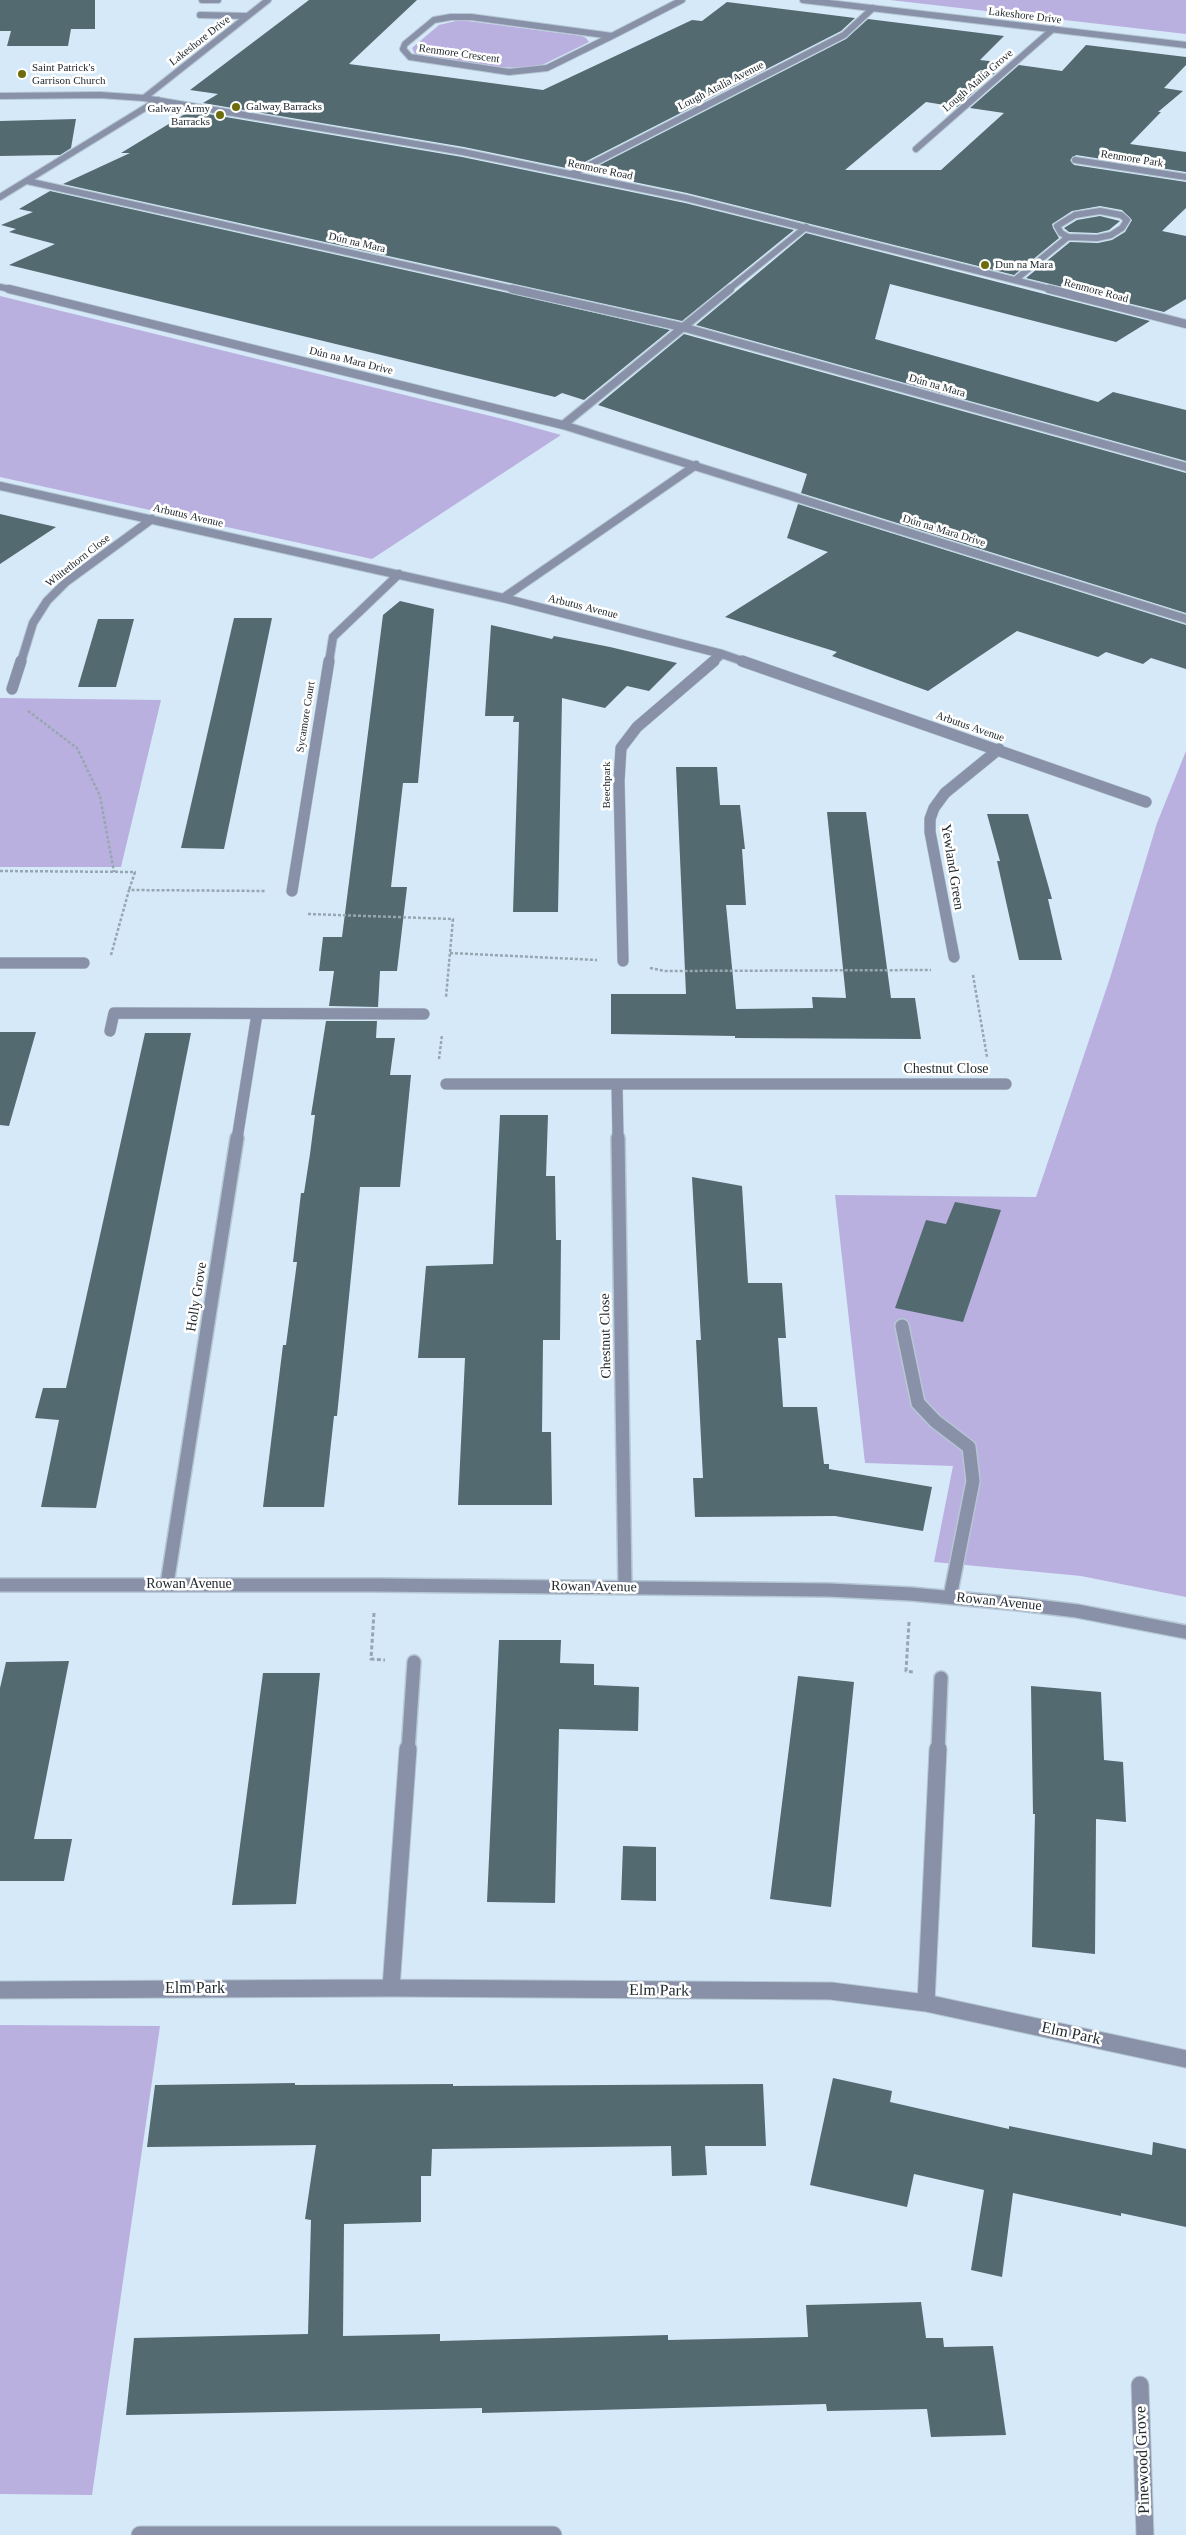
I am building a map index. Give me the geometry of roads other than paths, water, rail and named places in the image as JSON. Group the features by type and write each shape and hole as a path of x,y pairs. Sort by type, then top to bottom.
{"street":[{"path":"202,0 218,0"},
{"name":"Lakeshore Drive","path":"144,98 268,0"},
{"name":"Renmore Crescent","path":"612,36 471,17 451,17 434,20 405,44 403,49 410,57 438,63 501,71 533,71 547,68 612,36 682,0"},
{"name":"Lakeshore Drive","path":"803,0 1186,44"},
{"name":"Lough Atalia Avenue","path":"572,174 844,35 873,8"},
{"path":"200,16 247,16"},
{"name":"Lough Atalia Grove","path":"916,149 1053,29"},
{"name":"Renmore Road","path":"0,96 100,95 144,98 363,134 572,174 806,227 1186,324"},
{"path":"0,197 158,100"},
{"name":"Renmore Park","path":"1075,160 1186,177"},
{"name":"Dún na Mara","path":"27,182 682,327 1186,467"},
{"path":"1015,280 1068,237 1108,236 1122,228 1127,220 1121,216 1105,212 1080,214 1064,220 1057,226 1058,231 1068,237"},
{"path":"564,425 806,227"},
{"name":"Dún na Mara Drive","path":"0,287 564,425 1186,619"},
{"path":"503,598 696,465"},
{"name":"Arbutus Avenue","path":"0,486 503,598 722,654 1146,802"},
{"name":"Whitethorn Close","path":"12,689 33,623 43,606 66,582 152,519"},
{"name":"Sycamore Court","path":"292,891 333,637 360,608 399,574"},
{"name":"Beechpark","path":"623,961 619,781 621,748 637,727 722,654"},
{"name":"Yewland Green","path":"954,957 930,832 930,819 934,808 945,793 998,749"},
{"path":"0,963 84,963"},
{"path":"110,1031 114,1013 424,1014"},
{"name":"Holly Grove","path":"167,1584 257,1014"},
{"name":"Chestnut Close","path":"446,1084 1006,1084"},
{"name":"Chestnut Close","path":"617,1084 625,1587"},
{"path":"902,1326 918,1403 935,1422 969,1447 973,1481 950,1597"},
{"name":"Rowan Avenue","path":"0,1584 377,1585 829,1590 950,1597 1077,1611 1186,1632"},
{"path":"391,1988 414,1662"},
{"path":"926,2003 941,1678"},
{"name":"Elm Park","path":"0,1990 391,1988 831,1991 926,2003 1186,2059"},
{"name":"Pinewood Grove","path":"1140,2385 1145,2535"},
{"path":"140,2535 553,2535"}],"place":[{"name":"Saint Patrick's Garrison Church","path":"22,74"},
{"name":"Galway Barracks","path":"236,107"},
{"name":"Galway Army Barracks","path":"220,115"},
{"name":"Dun na Mara","path":"985,265"}]}
